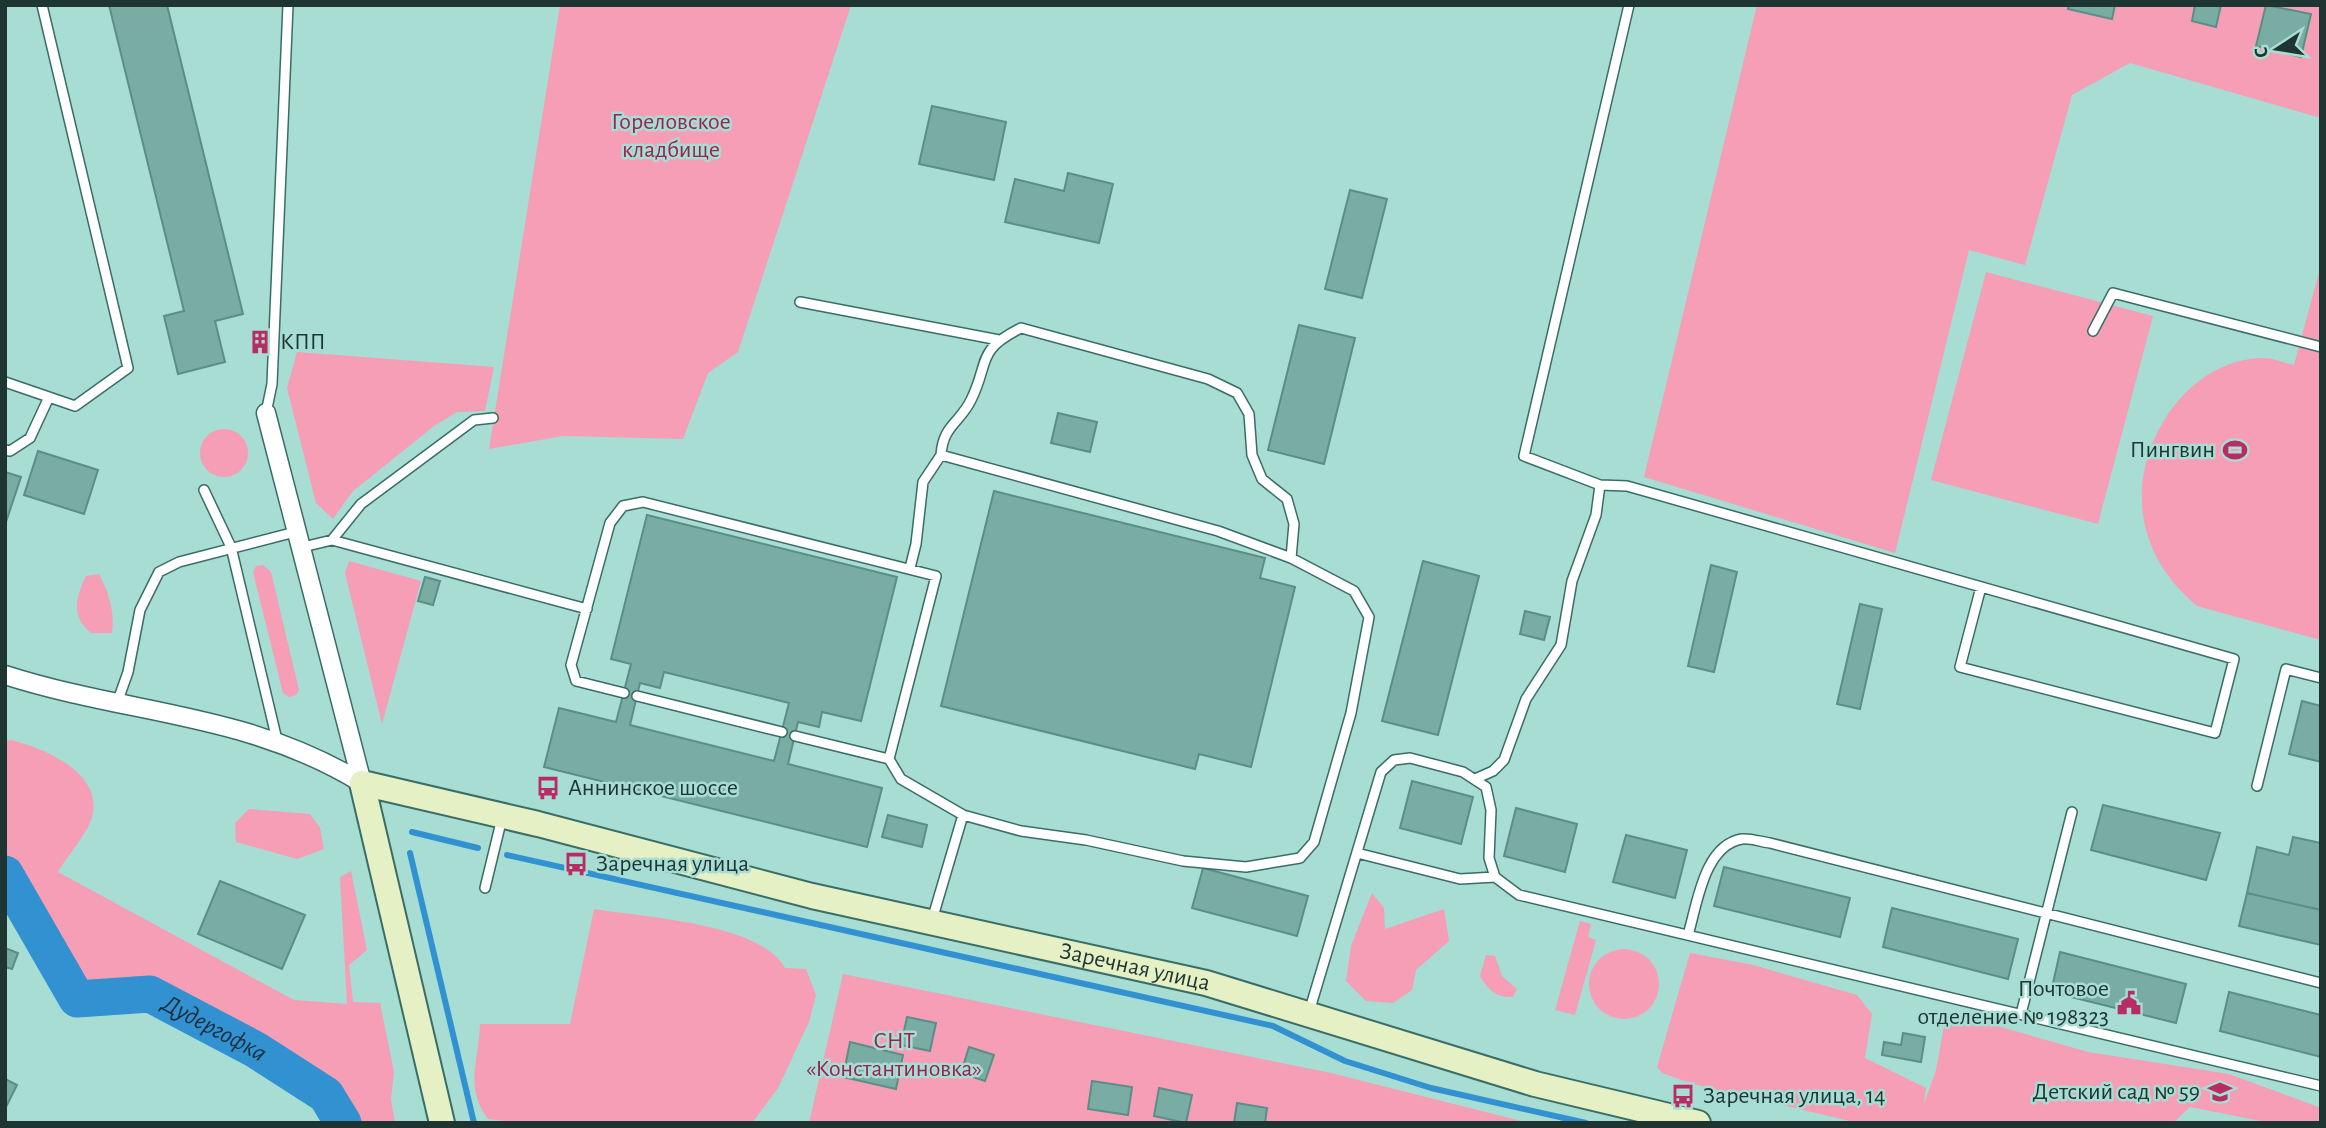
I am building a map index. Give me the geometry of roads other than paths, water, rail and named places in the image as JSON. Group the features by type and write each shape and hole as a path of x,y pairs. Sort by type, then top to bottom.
{"street":[{"path":"266,413 301,539 362,783 442,1123"},
{"path":"5,675 55,691 227,724 277,740 324,760 362,783"},
{"name":"Заречная улица","path":"362,783 503,816 812,896 1206,983 1535,1084 1658,1118 1698,1123"}],"lane":[{"path":"5,383 75,406 128,368 42,5"},
{"path":"266,413 272,384 288,5"},
{"path":"1629,5 1524,456 1600,485 1627,486 2234,659 2215,733 1960,667 1980,587"},
{"path":"2093,331 2113,293 2321,347"},
{"path":"800,302 999,340"},
{"path":"910,568 916,544 923,482 941,455 942,437 971,400 985,357 999,340 1021,328 1208,379 1237,393 1249,414 1252,454 1262,479 1287,499 1294,524 1291,558"},
{"path":"5,450 10,451 30,438 49,397"},
{"path":"332,540 361,503 474,420 494,418"},
{"path":"795,736 888,759 901,779 963,815 1021,831 1086,840 1183,861 1246,867 1300,858 1314,842 1351,713 1369,617 1354,591 1291,558 1218,531 941,455"},
{"path":"1475,779 1493,771 1504,760 1526,699 1561,645 1572,581 1596,515 1600,485"},
{"path":"204,490 230,547 277,740"},
{"path":"624,693 576,681 571,665 610,523 623,506 643,502 936,576 888,759"},
{"path":"117,703 128,672 140,610 159,572 179,562 230,547 301,539 332,540 587,608"},
{"path":"2257,786 2286,669 2321,678"},
{"path":"637,696 782,732"},
{"path":"1308,1014 1381,772 1394,760 1410,758 1464,772 1486,787 1491,810 1489,858 1495,877 1519,895 2321,1086"},
{"path":"2021,1014 2072,812"},
{"path":"932,922 963,815"},
{"path":"485,888 503,816"},
{"path":"1688,935 1710,865 1724,849 1742,839 1770,843 2321,983"},
{"path":"1357,853 1460,879 1495,877"}],"waterway":[{"path":"412,832 478,848"},
{"path":"410,853 474,1123"},
{"path":"507,855 1273,1026 1345,1061 1431,1088 1586,1123"},
{"name":"Дудергофка","path":"5,874 77,999 150,994 256,1050 326,1095 343,1123"}],"place":[{"name":"КПП","path":"260,342"},
{"name":"Пингвин","path":"2235,450"},
{"name":"Аннинское шоссе","path":"548,788"},
{"name":"Заречная улица","path":"576,864"},
{"name":"Почтовое отделение № 198323","path":"2129,1003"},
{"name":"Детский сад № 59","path":"2220,1092"},
{"name":"Заречная улица, 14","path":"1683,1096"}],"park label":[{"name":"Гореловское кладбище","path":"671,136"},
{"name":"СНТ «Константиновка»","path":"894,1055"}]}
